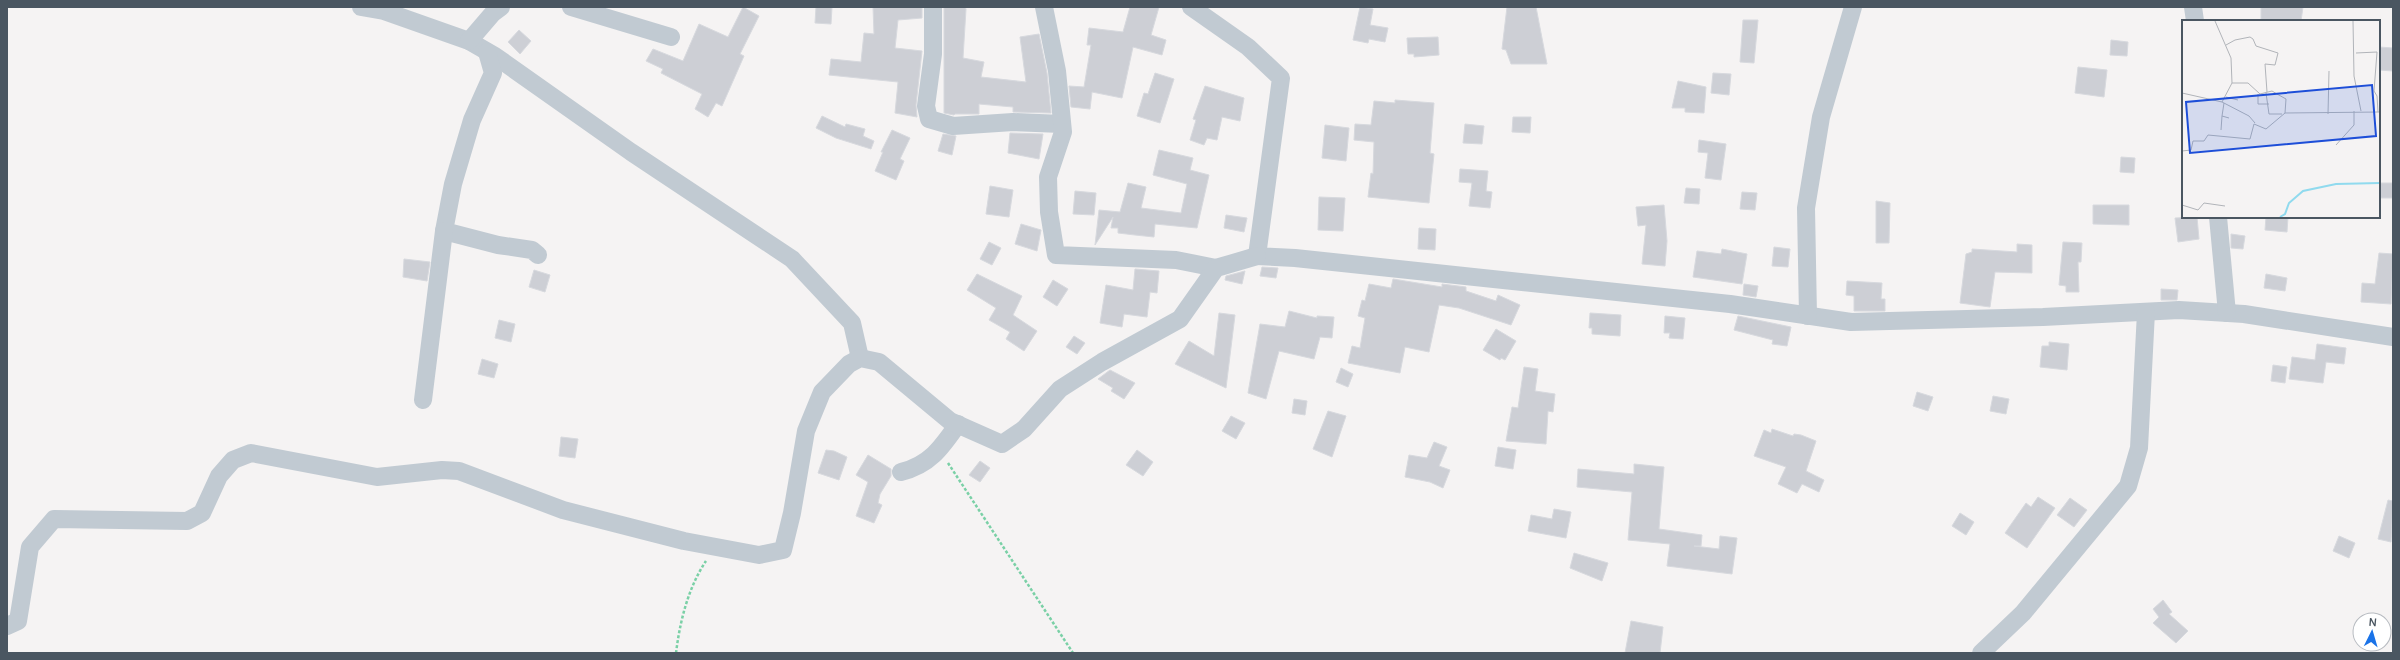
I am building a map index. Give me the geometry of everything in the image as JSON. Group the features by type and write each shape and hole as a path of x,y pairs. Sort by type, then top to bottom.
{"street":[{"path":"361,7 384,12 469,41 631,152 792,259 852,323 860,358"},
{"path":"469,41 493,13 501,7"},
{"path":"571,7 671,37"},
{"path":"933,7 933,54 926,106 929,119 953,126 1013,122 1062,124"},
{"path":"1044,7 1057,71 1063,132 1048,177 1048,212 1056,256 1176,260 1216,268 1257,256 1295,258 1722,303 1851,322 2043,317 2179,310 2227,313 2393,337"},
{"path":"1191,7 1248,47 1281,78 1257,256"},
{"path":"1808,316 1806,208 1821,117 1853,7"},
{"path":"2193,7 2195,20"},
{"path":"423,400 444,231 453,184 472,120 493,73 487,52"},
{"path":"2218,218 2227,313"},
{"path":"444,231 498,245 532,250 538,255"},
{"path":"7,626 18,621 30,547 54,519 187,521 202,513 219,476 233,460 251,453 378,477 442,470 459,471 563,510 684,541 759,555 783,550 792,513 806,431 822,392 849,364 860,358 879,362 950,421 1002,444 1024,429 1060,389 1102,362 1180,319 1216,268"},
{"path":"1981,653 2023,613 2128,486 2139,448 2146,312"},
{"path":"901,472 914,469 940,451 958,424"}],"path":[{"path":"940,451 1073,653"},
{"path":"676,653 680,625 698,574 716,546"}],"building":[{"path":"743,7 759,16 740,54 744,56 722,106 716,103 708,117 695,109 702,94 661,73 663,69 646,61 653,49 683,61 699,24 728,37"},
{"path":"816,7 832,7 831,24 815,23"},
{"path":"873,7 922,7 922,18 898,20 895,48 922,51 916,105 917,117 895,113 898,82 829,75 831,59 861,62 864,33 874,34"},
{"path":"944,7 965,7 963,58 984,62 981,77 1026,82 1020,37 1039,34 1047,73 1051,113 1013,112 1013,107 979,104 979,114 954,115 944,113"},
{"path":"1130,7 1159,7 1151,35 1166,40 1162,55 1133,47 1122,98 1092,92 1090,109 1071,107 1069,86 1084,87 1091,45 1087,45 1089,28 1123,32"},
{"path":"1360,7 1373,9 1370,25 1388,28 1385,42 1369,39 1368,43 1353,40"},
{"path":"1507,7 1536,7 1547,64 1511,64 1506,50 1502,49"},
{"path":"2261,7 2303,7 2301,20 2261,20"},
{"path":"1743,20 1758,20 1754,63 1740,62"},
{"path":"519,30 531,41 520,54 508,42"},
{"path":"1438,37 1439,55 1414,57 1414,54 1408,54 1407,38"},
{"path":"2111,40 2128,42 2127,56 2110,55"},
{"path":"2380,47 2393,48 2393,71 2380,70"},
{"path":"2078,67 2107,70 2104,97 2075,93"},
{"path":"1155,73 1174,79 1160,123 1137,116 1144,93 1148,94"},
{"path":"1713,73 1731,74 1729,95 1711,93"},
{"path":"1678,81 1706,87 1704,113 1685,112 1685,108 1672,108"},
{"path":"1205,86 1244,98 1240,121 1222,117 1217,140 1207,138 1204,145 1190,140 1196,120 1193,119"},
{"path":"1395,100 1434,103 1430,153 1434,154 1429,203 1368,197 1371,173 1373,174 1374,142 1354,140 1355,124 1371,125 1374,101 1395,103"},
{"path":"822,116 845,127 846,124 865,129 863,136 874,141 871,149 836,138 816,128"},
{"path":"1513,117 1531,117 1530,133 1512,132"},
{"path":"1465,124 1484,126 1482,144 1463,143"},
{"path":"1325,125 1349,128 1346,161 1322,158"},
{"path":"892,130 910,138 900,159 904,161 896,180 875,171 883,152 881,152"},
{"path":"1010,133 1043,134 1039,159 1008,153"},
{"path":"943,134 956,136 952,155 938,151"},
{"path":"1699,140 1726,144 1721,180 1705,178 1708,153 1698,152"},
{"path":"1159,150 1193,158 1190,170 1209,175 1197,228 1155,224 1154,237 1118,233 1118,228 1111,228 1113,217 1095,245 1099,210 1120,212 1128,183 1146,187 1141,208 1181,213 1187,184 1153,175"},
{"path":"2121,157 2135,158 2134,173 2120,172"},
{"path":"1460,169 1488,171 1486,191 1492,192 1490,208 1469,206 1472,183 1459,182"},
{"path":"2380,183 2393,183 2393,198 2380,198"},
{"path":"990,186 1013,190 1009,217 986,214"},
{"path":"1686,188 1700,189 1699,204 1684,203"},
{"path":"1075,191 1096,193 1094,215 1073,214"},
{"path":"1742,192 1757,193 1755,210 1740,209"},
{"path":"1319,197 1345,198 1343,231 1318,230"},
{"path":"1876,201 1890,203 1889,243 1876,243"},
{"path":"1664,205 1667,241 1665,266 1642,264 1646,225 1638,226 1636,207"},
{"path":"2093,205 2129,205 2129,225 2093,224"},
{"path":"1226,215 1247,218 1244,232 1224,228"},
{"path":"2175,218 2197,218 2199,239 2178,242"},
{"path":"2266,218 2288,218 2287,232 2265,230"},
{"path":"1021,224 1041,230 1037,251 1015,244"},
{"path":"1419,228 1436,229 1435,250 1418,249"},
{"path":"2231,234 2245,236 2243,249 2231,248"},
{"path":"989,242 1001,248 992,265 980,259"},
{"path":"2063,242 2082,243 2081,262 2078,262 2079,292 2066,292 2066,286 2059,285"},
{"path":"2017,244 2032,245 2032,273 1995,272 1990,307 1960,303 1966,254 1972,252 1972,249 2017,252"},
{"path":"1774,247 1790,249 1788,267 1772,266"},
{"path":"1722,249 1747,254 1742,284 1693,277 1697,251 1721,254"},
{"path":"2379,253 2393,254 2391,304 2361,302 2362,283 2375,284"},
{"path":"404,259 430,262 427,281 403,277"},
{"path":"1262,267 1278,268 1276,278 1260,276"},
{"path":"1135,269 1159,271 1157,293 1150,292 1147,317 1124,314 1122,327 1100,323 1106,285 1133,290"},
{"path":"534,270 550,275 545,292 529,287"},
{"path":"1245,271 1242,284 1225,280 1226,276"},
{"path":"977,274 1022,296 1013,315 1037,331 1024,351 1006,339 1010,332 989,320 996,308 967,290"},
{"path":"2266,274 2287,278 2285,291 2264,288"},
{"path":"1393,279 1442,287 1442,284 1466,287 1466,291 1496,301 1498,295 1520,305 1511,325 1459,308 1439,305 1429,352 1405,347 1400,373 1348,363 1352,346 1360,348 1365,318 1358,316 1362,300 1365,301 1369,284 1391,288"},
{"path":"1053,280 1068,289 1057,306 1043,297"},
{"path":"1847,281 1882,283 1881,299 1885,299 1885,311 1854,311 1854,296 1846,295"},
{"path":"1744,284 1758,286 1756,297 1743,295"},
{"path":"2161,289 2178,290 2177,300 2161,300"},
{"path":"1289,311 1317,318 1317,316 1334,317 1332,338 1320,337 1314,359 1279,351 1266,399 1248,393 1260,324 1285,327"},
{"path":"1219,313 1235,315 1226,388 1175,364 1189,341 1214,356"},
{"path":"1590,313 1621,315 1620,336 1592,334 1592,328 1589,328"},
{"path":"1665,316 1685,318 1683,339 1669,338 1670,333 1664,333"},
{"path":"1738,316 1791,327 1787,346 1772,344 1773,340 1734,330"},
{"path":"499,320 515,324 511,342 495,338"},
{"path":"1496,329 1516,341 1505,360 1501,358 1500,360 1483,350"},
{"path":"1074,336 1085,343 1077,354 1066,347"},
{"path":"2049,342 2069,344 2067,370 2040,367 2042,346 2049,346"},
{"path":"2317,344 2346,348 2344,364 2326,362 2323,383 2289,379 2292,357 2315,360"},
{"path":"482,359 498,364 494,378 478,374"},
{"path":"2273,365 2287,367 2285,383 2271,381"},
{"path":"1524,367 1538,369 1535,391 1555,394 1553,412 1548,411 1546,444 1506,441 1512,407 1518,408"},
{"path":"1341,368 1353,374 1348,387 1336,382"},
{"path":"1110,370 1135,383 1124,399 1111,391 1113,388 1098,379"},
{"path":"1917,392 1933,397 1928,411 1913,406"},
{"path":"1993,396 2009,399 2006,414 1990,411"},
{"path":"1294,399 1307,401 1305,415 1292,413"},
{"path":"1328,411 1346,416 1332,457 1313,449"},
{"path":"1231,416 1245,423 1236,439 1222,431"},
{"path":"1772,429 1793,436 1794,434 1801,435 1816,441 1806,471 1824,480 1819,492 1802,484 1797,493 1778,484 1786,467 1754,456 1764,430 1771,433"},
{"path":"561,437 578,439 575,458 559,456"},
{"path":"1434,442 1447,447 1439,466 1450,470 1443,488 1430,482 1405,477 1409,455 1427,458"},
{"path":"1498,447 1516,450 1513,469 1495,466"},
{"path":"826,450 834,451 847,457 839,480 818,473"},
{"path":"1137,450 1153,462 1143,476 1126,465"},
{"path":"868,455 891,469 891,476 880,494 878,503 882,505 874,523 856,516 868,482 856,475"},
{"path":"980,461 990,468 980,482 969,475"},
{"path":"1634,464 1664,467 1659,529 1702,535 1701,546 1694,546 1719,549 1720,536 1737,538 1732,574 1667,566 1670,544 1628,540 1632,492 1577,487 1578,469 1634,474"},
{"path":"2038,497 2055,508 2027,548 2005,533 2026,503 2031,507"},
{"path":"2070,498 2087,510 2074,527 2057,515"},
{"path":"2388,500 2393,501 2391,542 2378,539"},
{"path":"1554,509 1571,512 1566,538 1528,531 1531,515 1552,519"},
{"path":"1960,513 1974,522 1966,535 1952,526"},
{"path":"2339,536 2355,543 2349,558 2333,551"},
{"path":"1574,553 1608,563 1602,581 1570,568"},
{"path":"2163,600 2172,612 2169,614 2188,631 2176,643 2153,623 2159,617 2153,609"},
{"path":"1631,621 1663,627 1660,653 1625,653"}]}
